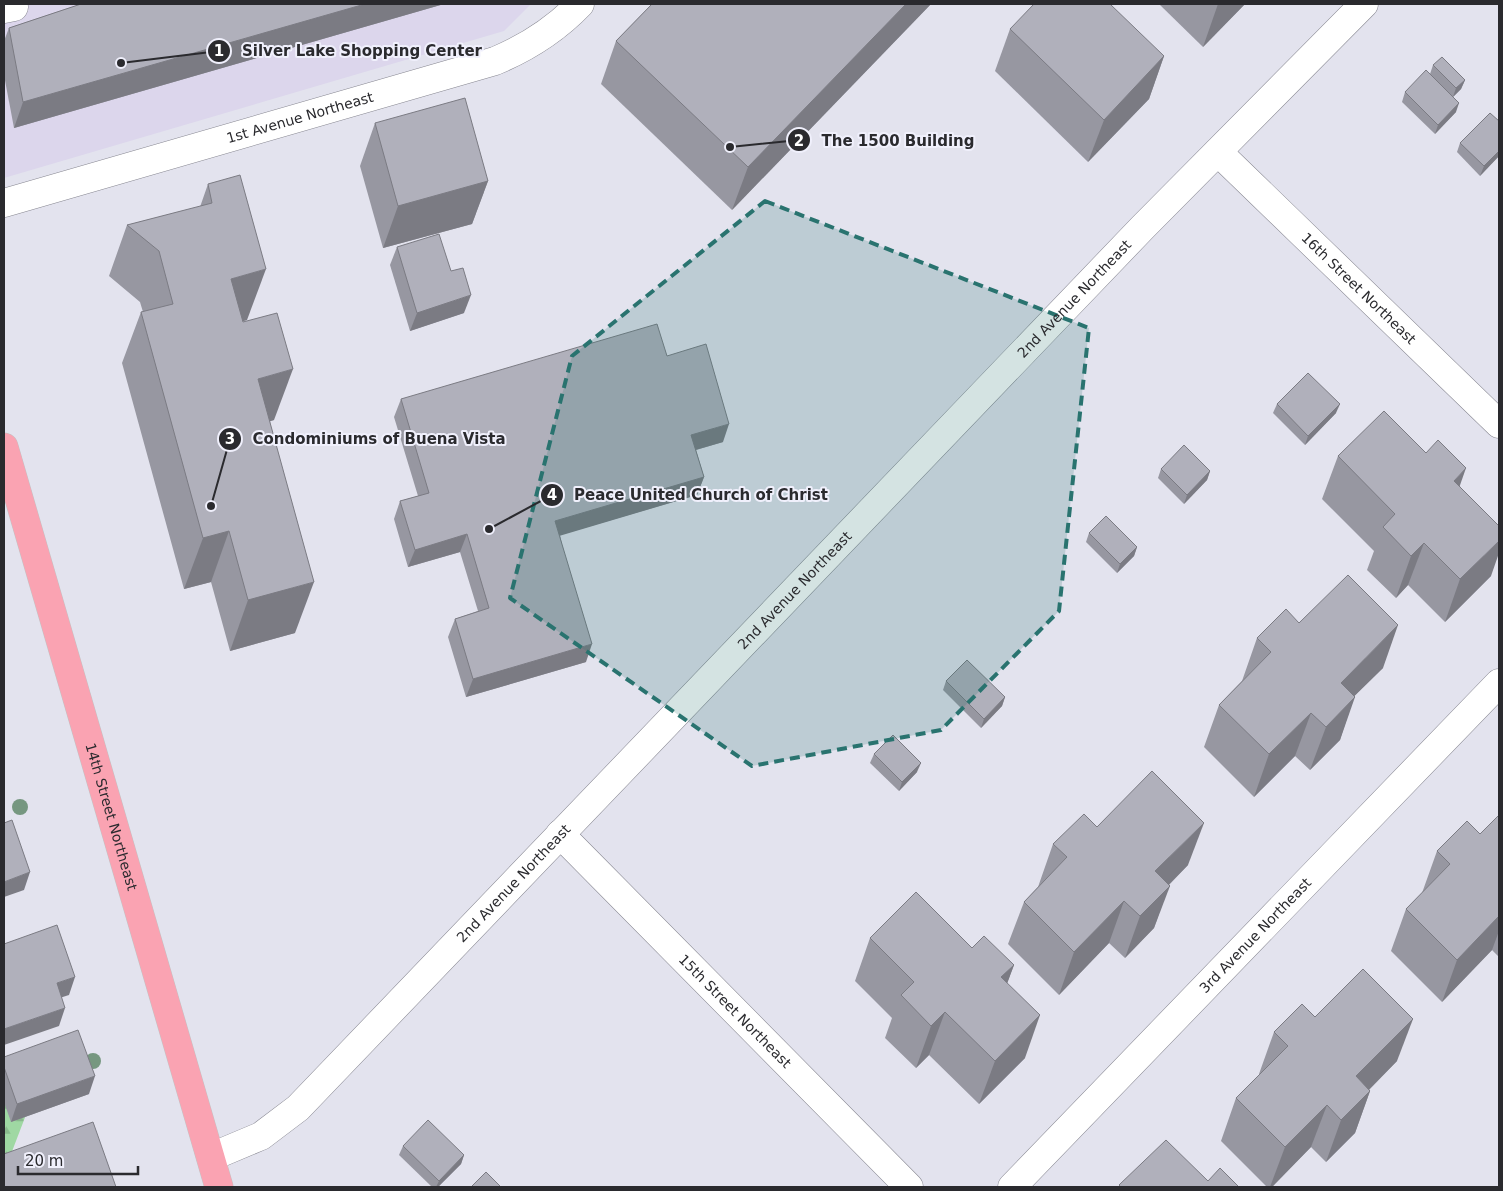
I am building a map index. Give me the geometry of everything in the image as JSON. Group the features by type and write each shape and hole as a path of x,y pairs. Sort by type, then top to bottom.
{"main road":[{"name":"14th Street Northeast","path":"4,447 220,1187"}],"street":[{"path":"4,9 14,6 14,4"},
{"name":"1st Avenue Northeast","path":"4,203 495,61 516,52 569,15 580,4"},
{"name":"2nd Avenue Northeast","path":"211,1157 261,1136 298,1108 1218,152 1364,4"},
{"name":"16th Street Northeast","path":"1218,152 1499,424"},
{"name":"3rd Avenue Northeast","path":"1012,1187 1499,683"},
{"name":"15th Street Northeast","path":"560,834 909,1187"}],"highlighted area":[{"path":"765,201 1089,328 1059,611 941,730 752,766 510,598 572,356"}],"shaded area":[{"path":"4,4 531,4 504,31 4,178"}],"green space":[{"path":"4,1058 29,1107 11,1154 4,1166"}],"building":[{"path":"81,4 365,4 23,102 9,28"},
{"path":"652,4 906,4 748,167 616,41"},
{"path":"1034,4 1110,4 1164,56 1104,120 1010,29"},
{"path":"1442,57 1465,80 1456,88 1433,65"},
{"path":"1426,70 1459,103 1438,125 1405,92"},
{"path":"465,98 488,181 398,206 375,123"},
{"path":"1490,113 1499,121 1499,151 1484,166 1460,143"},
{"path":"240,175 266,269 231,279 243,322 277,313 293,369 258,379 314,582 248,600 229,531 203,538 141,312 173,304 159,251 127,225 212,203 208,184"},
{"path":"439,234 451,271 463,268 471,295 417,313 397,247"},
{"path":"657,324 667,356 706,344 729,424 691,435 704,477 555,521 592,644 473,679 455,619 489,608 467,534 415,550 400,501 429,493 401,399"},
{"path":"1308,373 1340,404 1308,436 1277,404"},
{"path":"1384,411 1426,453 1438,440 1466,468 1454,481 1499,526 1499,541 1460,579 1424,543 1411,556 1383,527 1395,514 1338,456"},
{"path":"1184,445 1210,471 1187,495 1161,469"},
{"path":"1106,516 1137,547 1120,564 1089,533"},
{"path":"1348,575 1398,625 1341,683 1355,697 1326,727 1311,713 1269,754 1219,705 1271,652 1257,638 1286,609 1299,623"},
{"path":"967,660 1005,697 984,719 946,681"},
{"path":"893,735 921,763 902,782 874,754"},
{"path":"1152,771 1204,823 1155,871 1170,886 1140,916 1124,901 1074,952 1024,902 1067,857 1053,844 1084,814 1097,827"},
{"path":"1499,815 1499,916 1457,960 1406,909 1450,864 1437,851 1467,821 1480,834"},
{"path":"12,820 30,872 4,882 4,823"},
{"path":"916,892 972,948 984,936 1014,965 1001,977 1040,1015 995,1061 945,1012 931,1026 901,995 914,982 870,938"},
{"path":"57,925 75,977 57,983 65,1008 4,1029 4,944"},
{"path":"1363,969 1413,1019 1356,1076 1370,1091 1341,1120 1327,1105 1285,1147 1236,1098 1288,1046 1274,1032 1302,1004 1315,1017"},
{"path":"78,1030 95,1076 17,1104 4,1067 4,1057"},
{"path":"428,1120 464,1155 439,1181 403,1146"},
{"path":"93,1122 116,1187 4,1187 4,1154"},
{"path":"1166,1140 1208,1181 1220,1168 1239,1187 1121,1187 1119,1185"},
{"path":"486,1172 501,1187 471,1187"}],"place":[{"name":"Silver Lake Shopping Center","path":"121,63"},
{"name":"The 1500 Building","path":"730,147"},
{"name":"Condominiums of Buena Vista","path":"211,506"},
{"name":"Peace United Church of Christ","path":"489,529"}]}
